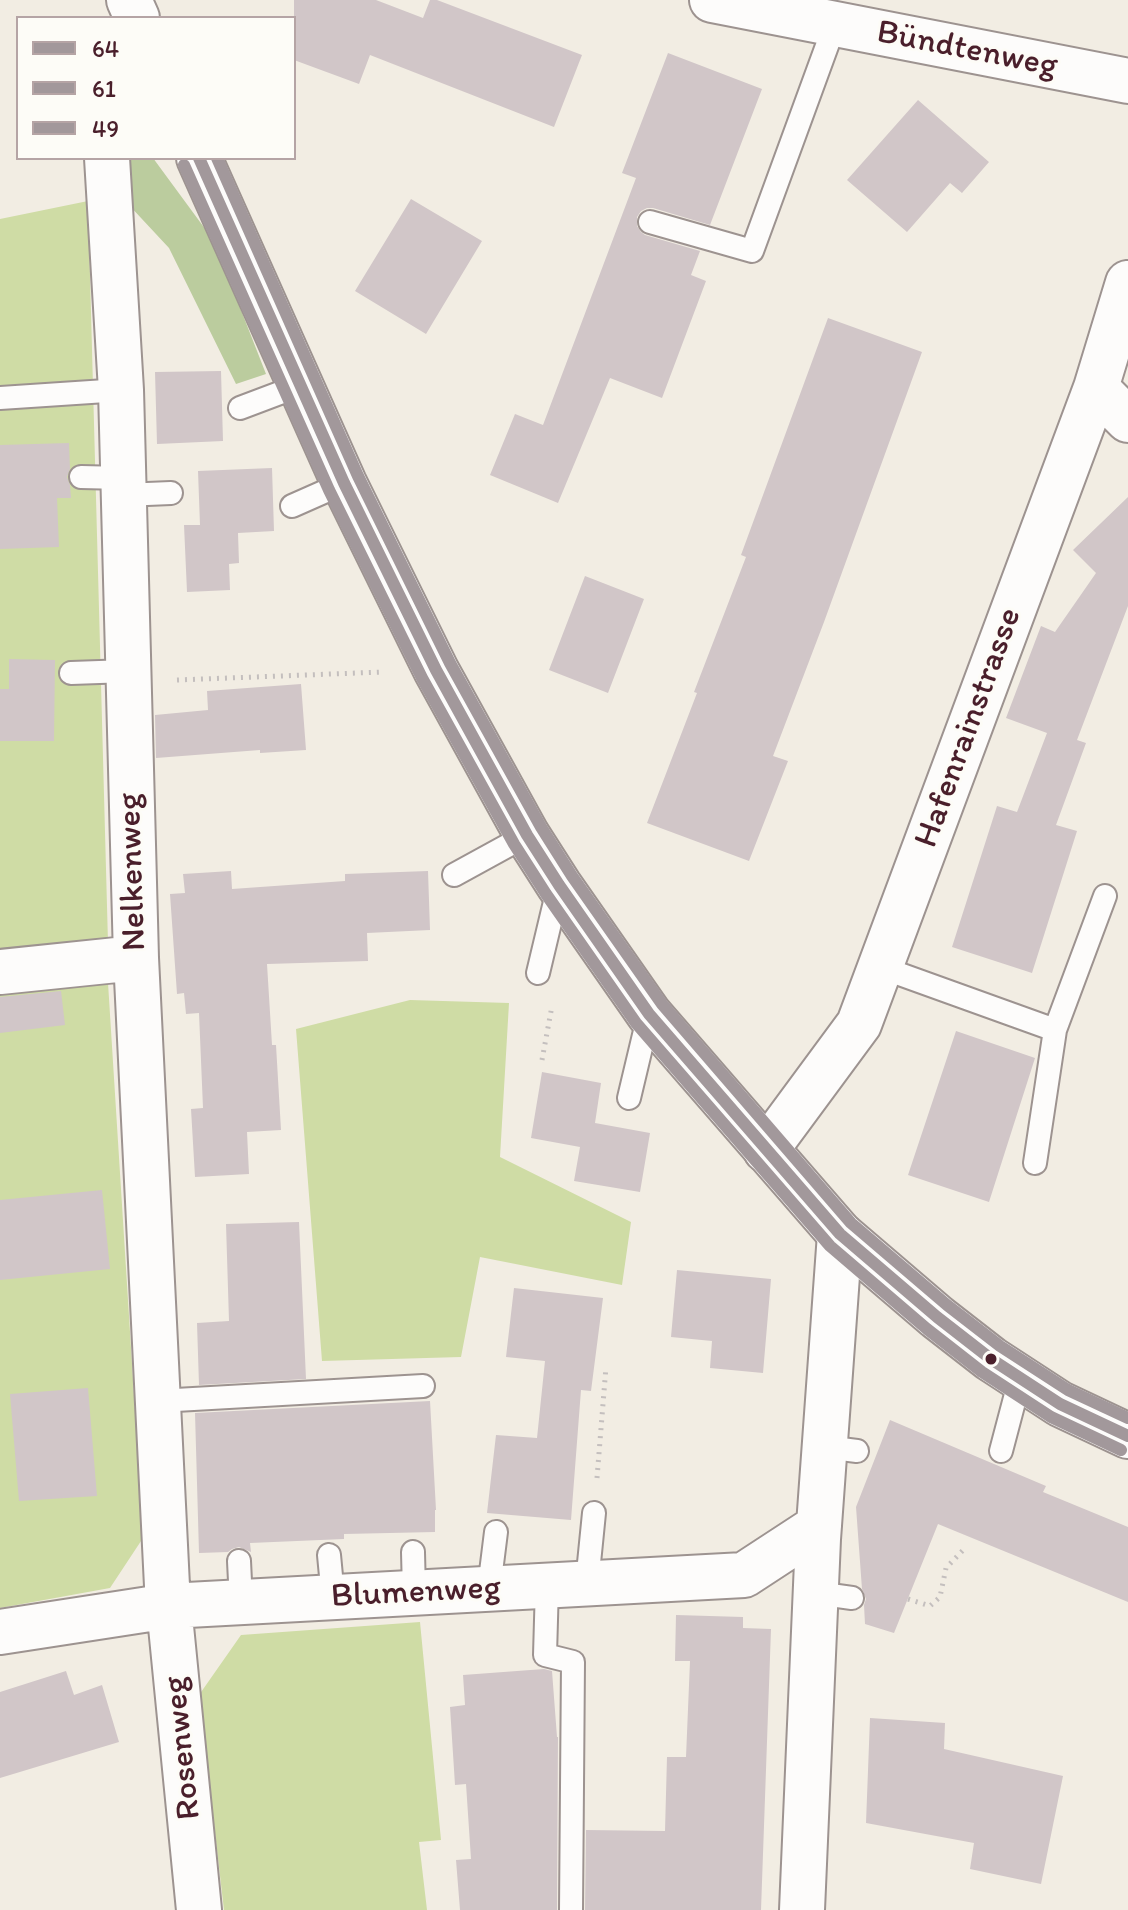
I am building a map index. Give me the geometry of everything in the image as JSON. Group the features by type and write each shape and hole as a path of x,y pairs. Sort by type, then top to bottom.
{"street":[{"name":"Bündtenweg","path":"712,0 1128,81"},
{"name":"Nelkenweg","path":"107,160 121,390 136,958 168,1596"},
{"path":"200,160 344,483 436,670 527,835 649,1014 840,1234 991,1359 1060,1404 1128,1436"},
{"name":"Hafenrainstrasse","path":"766,1150 859,1024 1096,388 1128,283"},
{"path":"1096,388 1128,420"},
{"path":"0,972 136,958"},
{"path":"802,1910 834,1596 819,1526 841,1449 840,1234"},
{"name":"Blumenweg","path":"0,1632 240,1582 333,1597 413,1572 489,1588 744,1575 819,1526"},
{"name":"Rosenweg","path":"168,1596 199,1910"}],"lane":[{"path":"650,222 752,251 835,24"},
{"path":"240,408 301,385"},
{"path":"0,398 121,390"},
{"path":"81,477 123,487 171,493"},
{"path":"292,506 344,483"},
{"path":"71,673 128,677"},
{"path":"454,875 527,835"},
{"path":"538,973 559,885"},
{"path":"1035,1163 1055,1030 1105,896"},
{"path":"880,967 1055,1030"},
{"path":"629,1098 649,1014"},
{"path":"1001,1451 1020,1379"},
{"path":"158,1401 423,1386"},
{"path":"571,1910 573,1662 545,1655 594,1513"},
{"path":"489,1588 496,1532"},
{"path":"329,1555 333,1597"}],"path":[{"path":"128,677 325,675"},
{"path":"538,973 553,998 542,1060"},
{"path":"594,1513 606,1367"},
{"path":"908,1599 930,1606 940,1597 946,1568 966,1547"}],"green space":[{"path":"130,160 154,160 214,241 266,374 236,384 169,248 128,204"},
{"path":"88,201 108,943 0,954 0,219"},
{"path":"107,967 143,1538 110,1588 0,1608 0,980"},
{"path":"410,1000 509,1003 500,1157 631,1222 622,1285 480,1257 461,1357 322,1361 296,1029"},
{"path":"420,1622 441,1840 419,1842 427,1910 224,1910 199,1695 241,1635"}],"building":[{"path":"294,0 376,0 423,18 430,0 437,0 582,55 554,127 370,55 359,84 296,61"},
{"path":"668,53 762,89 710,225 653,208 641,211 637,217 637,226 645,235 700,251 691,275 706,281 662,398 610,378 558,503 490,475 515,414 543,425 636,178 622,173"},
{"path":"918,100 989,162 962,193 950,183 907,232 847,180"},
{"path":"411,199 482,241 426,334 355,291"},
{"path":"828,318 922,352 773,756 788,761 749,861 647,823 746,557 741,555"},
{"path":"221,371 223,441 157,444 155,372"},
{"path":"69,443 70,469 67,477 71,498 57,498 59,547 0,549 0,445"},
{"path":"272,468 274,531 238,533 239,563 229,564 230,590 187,592 184,525 200,525 198,471"},
{"path":"1128,497 1128,606 1077,740 1086,743 1056,825 1077,831 1032,973 952,947 997,806 1017,812 1047,733 1006,718 1041,626 1055,632 1096,573 1073,550"},
{"path":"585,576 644,599 608,693 549,670"},
{"path":"9,659 55,660 54,741 0,741 0,689 9,689"},
{"path":"301,684 306,750 260,753 260,750 156,758 155,715 208,710 207,691"},
{"path":"231,871 232,889 345,881 345,874 428,871 430,930 367,933 368,961 267,964 281,1130 247,1132 249,1174 195,1177 191,1109 203,1108 199,1013 186,1014 184,993 177,994 170,894 185,893 183,874"},
{"path":"61,991 65,1025 0,1033 0,997"},
{"path":"956,1031 1035,1058 989,1202 908,1175"},
{"path":"542,1072 601,1083 595,1123 650,1133 640,1192 574,1181 580,1147 531,1138"},
{"path":"102,1190 110,1269 0,1280 0,1200"},
{"path":"299,1222 306,1379 199,1385 197,1323 229,1321 226,1224"},
{"path":"677,1270 771,1279 763,1373 710,1368 712,1341 671,1337"},
{"path":"514,1288 603,1298 591,1391 581,1390 571,1520 487,1513 496,1435 537,1438 545,1361 506,1357"},
{"path":"88,1388 97,1496 19,1501 10,1394"},
{"path":"430,1401 435,1532 344,1534 344,1539 250,1543 251,1552 239,1547 228,1552 199,1553 195,1413"},
{"path":"890,1420 1046,1486 1043,1492 1128,1527 1128,1602 938,1524 894,1633 865,1624 866,1599 862,1589 856,1507"},
{"path":"676,1615 743,1617 743,1628 771,1629 761,1910 585,1910 586,1830 665,1831 667,1757 686,1757 690,1661 675,1661"},
{"path":"66,1671 74,1695 102,1685 119,1742 0,1778 0,1692"},
{"path":"552,1671 558,1737 557,1910 460,1910 456,1860 471,1859 466,1784 455,1785 450,1707 465,1705 463,1675"},
{"path":"870,1718 945,1723 944,1749 1063,1776 1041,1884 970,1869 974,1843 866,1823"}],"transit line":[{"name":"64","path":"200,160 344,483 436,670 527,835 649,1014 840,1234 991,1359 1060,1404 1128,1436"},
{"name":"49","path":"218,160 358,476 450,663 541,827 662,1004 851,1223 1000,1346 1068,1390 1128,1418"},
{"name":"61","path":"184,165 329,490 422,678 514,844 636,1023 830,1246 982,1372 1051,1417 1121,1450"}]}
